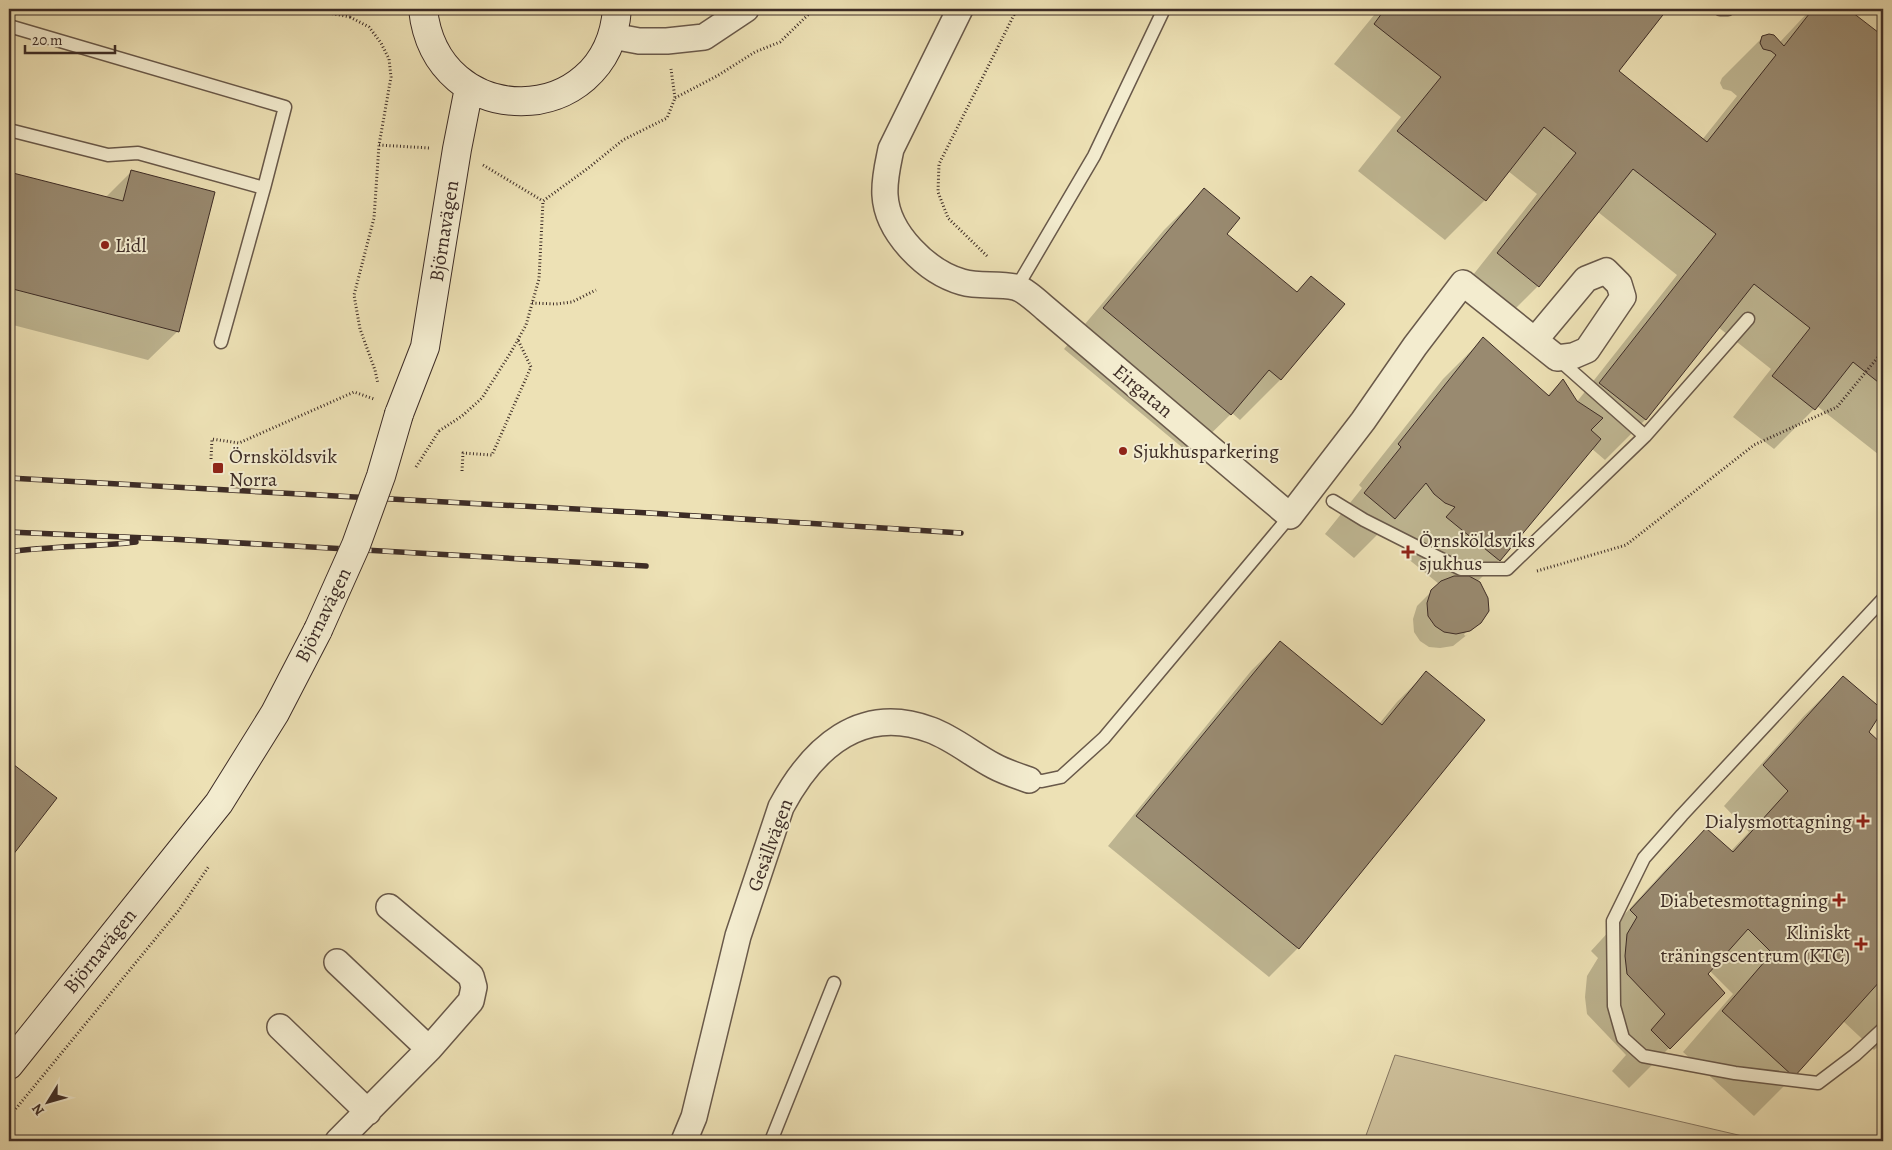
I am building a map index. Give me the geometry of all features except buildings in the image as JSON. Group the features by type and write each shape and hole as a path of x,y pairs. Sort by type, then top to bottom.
{"main road":[{"path":"423,9 427,29 436,52 450,72 469,88 491,97 514,102 546,98 574,85 586,76 602,57 612,36 617,9"},
{"name":"Björnavägen","path":"9,1065 219,804 275,713 318,630 356,545 381,476 390,408 425,348 457,149 469,88"}],"street":[{"path":"612,36 639,41 667,41 704,37 746,9"},
{"path":"960,9 891,149 886,170 885,196 892,223 924,262 943,275 964,282 1017,287"},
{"path":"1290,516 1363,422 1415,346 1462,283 1557,358 1573,356 1587,350 1623,297 1619,284 1606,271 1586,279 1535,340"},
{"name":"Eirgatan","path":"1017,287 1054,315 1290,516"},
{"name":"Gesällvägen","path":"684,1141 694,1117 738,936 778,817 792,788 816,756 830,743 844,734 872,724 889,722 910,723 932,730 995,767 1029,780"},
{"path":"338,1141 428,1049 471,1001 474,987 471,976 389,907"},
{"path":"337,962 428,1049"},
{"path":"280,1026 368,1112"}],"lane":[{"path":"1017,287 1094,156 1164,9"},
{"path":"1720,9 1728,9"},
{"path":"9,26 285,107 221,342"},
{"path":"9,130 108,155 138,153 264,188"},
{"path":"1332,502 1460,569 1507,569 1645,436 1748,319"},
{"path":"1557,358 1645,436"},
{"path":"1029,780 1042,782 1061,777 1104,738 1290,516"},
{"path":"1883,599 1644,858 1613,921 1614,1006 1623,1038 1643,1056 1735,1073 1818,1083 1855,1055 1883,1029"},
{"path":"771,1141 834,983"}],"path":[{"path":"308,9 350,17 368,26 390,59 391,77 379,145 374,218 354,295 360,330 375,370 378,386"},
{"path":"350,17 352,9"},
{"path":"675,98 717,76 755,52 780,42 814,9"},
{"path":"1017,9 939,164 938,192 948,218 1017,287"},
{"path":"439,431 462,416 482,398 526,326 538,279 543,202 622,140 667,118 675,98 667,41"},
{"path":"532,303 556,304 572,302 596,290"},
{"path":"462,472 462,452 492,455 530,367 518,340"},
{"path":"1507,569 1536,572 1626,545 1754,445 1837,407 1883,351"},
{"path":"211,459 212,439 240,443 354,392 390,408"}],"shaded area":[{"path":"1395,1055 1764,1141 1364,1141"}],"railway":[{"path":"9,478 649,513 961,533"},
{"path":"9,532 170,539 646,566"},
{"path":"9,552 136,542"}],"place":[{"name":"Lidl","path":"105,245"},
{"name":"Sjukhusparkering","path":"1123,451"},
{"name":"Örnsköldsvik Norra","path":"218,468"},
{"name":"Örnsköldsviks sjukhus","path":"1408,552"},
{"name":"Dialysmottagning","path":"1863,821"},
{"name":"Diabetesmottagning","path":"1839,900"},
{"name":"Kliniskt träningscentrum (KTC)","path":"1861,944"}]}
